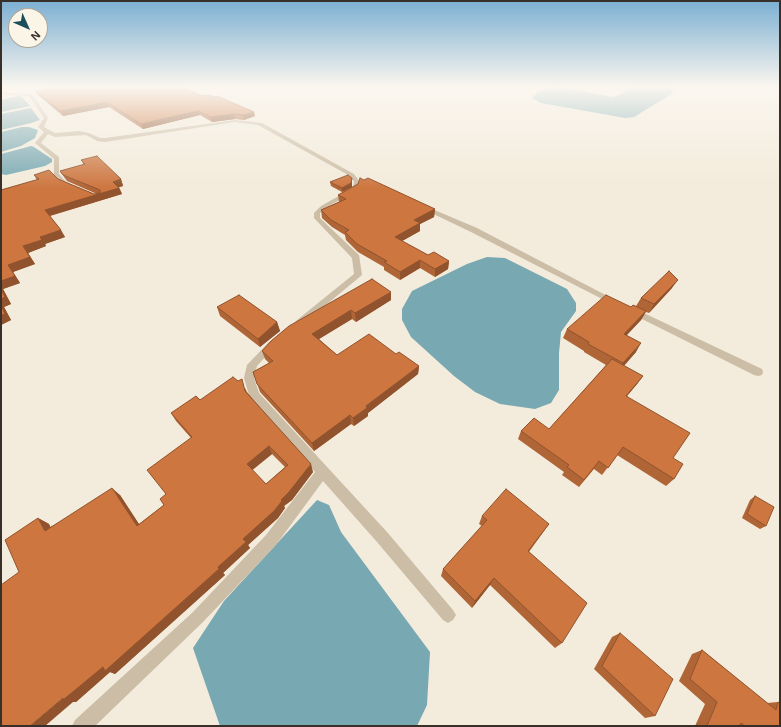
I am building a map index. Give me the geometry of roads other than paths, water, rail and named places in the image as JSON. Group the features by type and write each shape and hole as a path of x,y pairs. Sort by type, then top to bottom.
{"street":[{"path":"45,120 41,127 47,132 55,135 79,133 105,140 205,124 235,121 250,122 260,124 366,182"},
{"path":"47,132 38,143 57,158 56,174 64,183 78,189"},
{"path":"294,327 358,275 356,257 317,218 316,212 356,189 357,182 352,175"},
{"path":"414,203 474,230 588,289 758,372"},
{"path":"282,336 252,365 249,378 254,395 448,615"},
{"path":"81,726 88,722 209,606 271,540 323,472"}],"water":[{"path":"1,120 40,120 31,123 1,130"},
{"path":"22,127 29,127 38,130 35,138 21,146 1,152 1,132"},
{"path":"31,146 52,159 52,162 45,166 6,175 1,174 1,154"},
{"path":"487,257 505,258 567,289 576,303 576,311 561,332 559,353 559,390 551,403 535,409 500,404 475,392 454,376 411,337 402,320 402,309 412,291 467,264"},
{"path":"317,500 329,505 341,532 430,652 427,705 417,726 220,726 193,648 224,601"}]}
